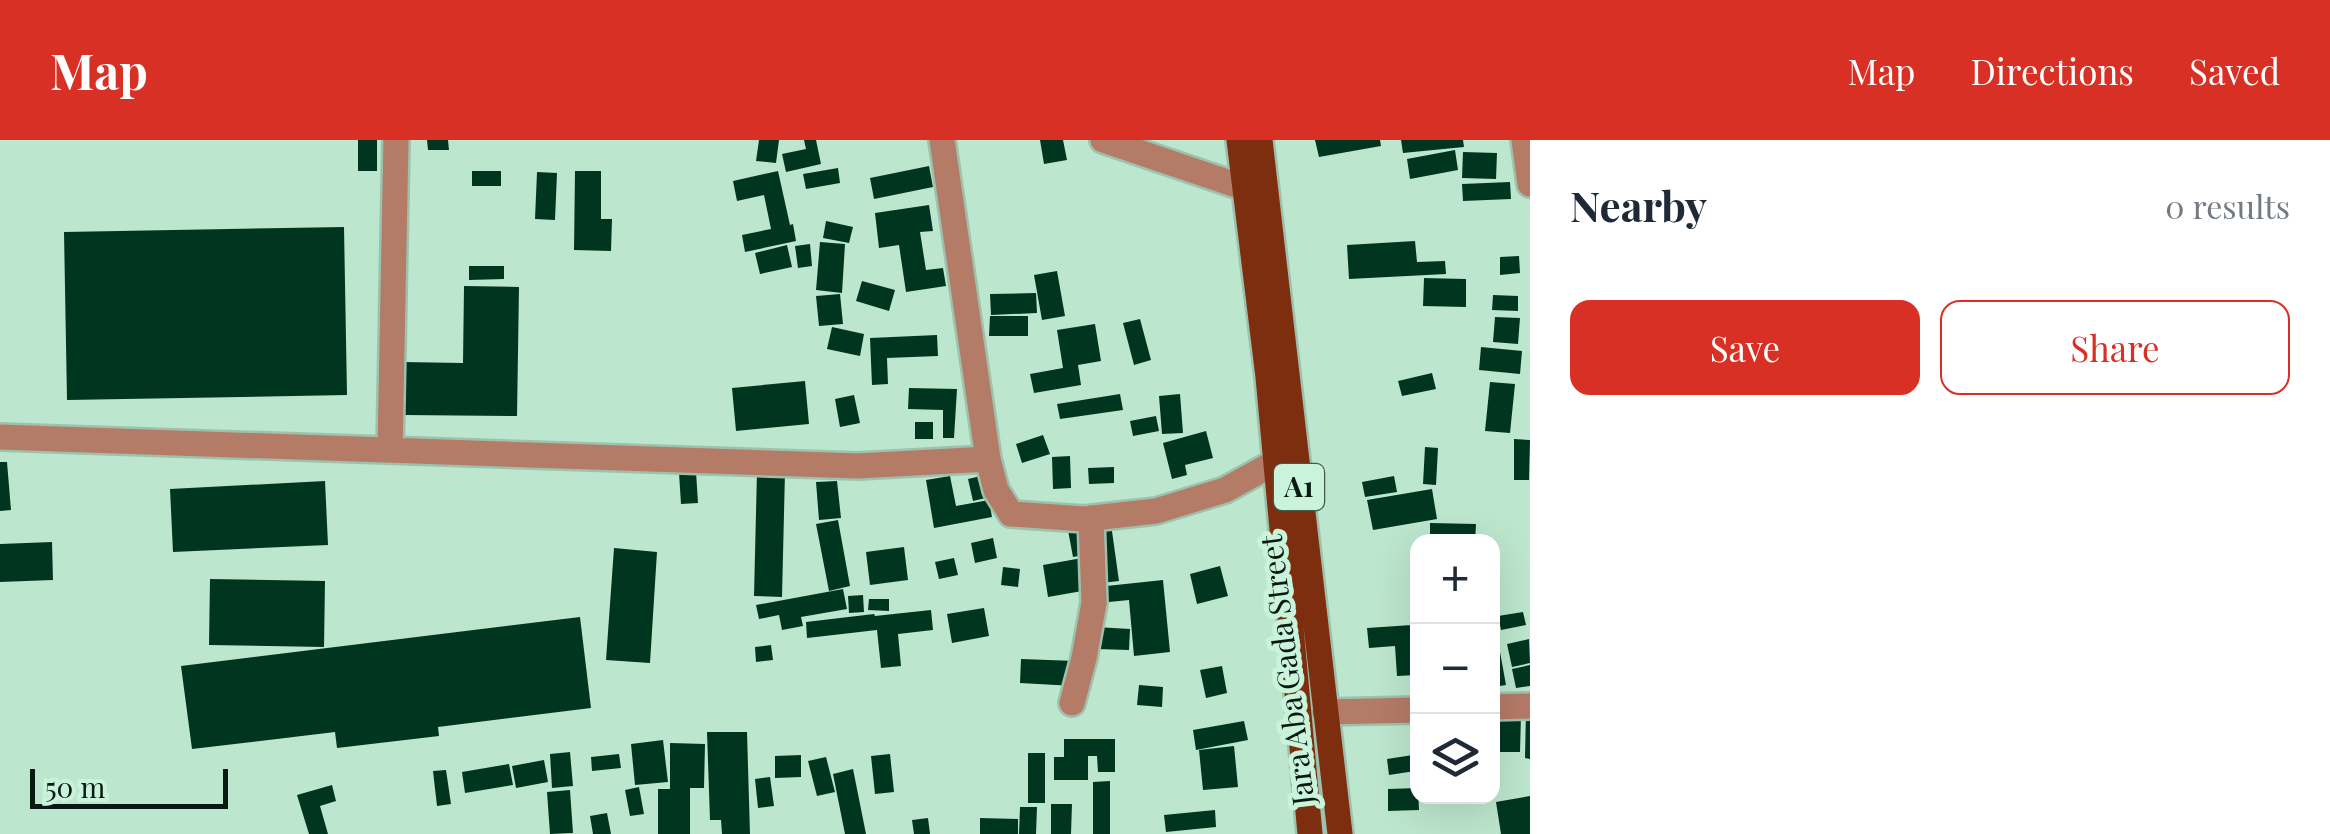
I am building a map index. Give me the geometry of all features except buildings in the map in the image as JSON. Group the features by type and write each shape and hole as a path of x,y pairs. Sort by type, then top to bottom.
{"main road":[{"name":"Jara Aba Gada Street","path":"1239,140 1268,377 1310,834"},
{"name":"Jara Aba Gada Street","path":"1260,140 1340,834"}],"street":[{"path":"390,450 396,140"},
{"path":"942,140 988,459 996,490 1012,514 1090,518 1156,511 1226,490 1276,462"},
{"path":"1103,140 1245,188"},
{"path":"1524,140 1530,184"},
{"path":"0,437 858,466 988,459"},
{"path":"1072,703 1094,603 1090,518"},
{"path":"1500,707 1530,706"},
{"path":"1325,712 1410,710"}]}
